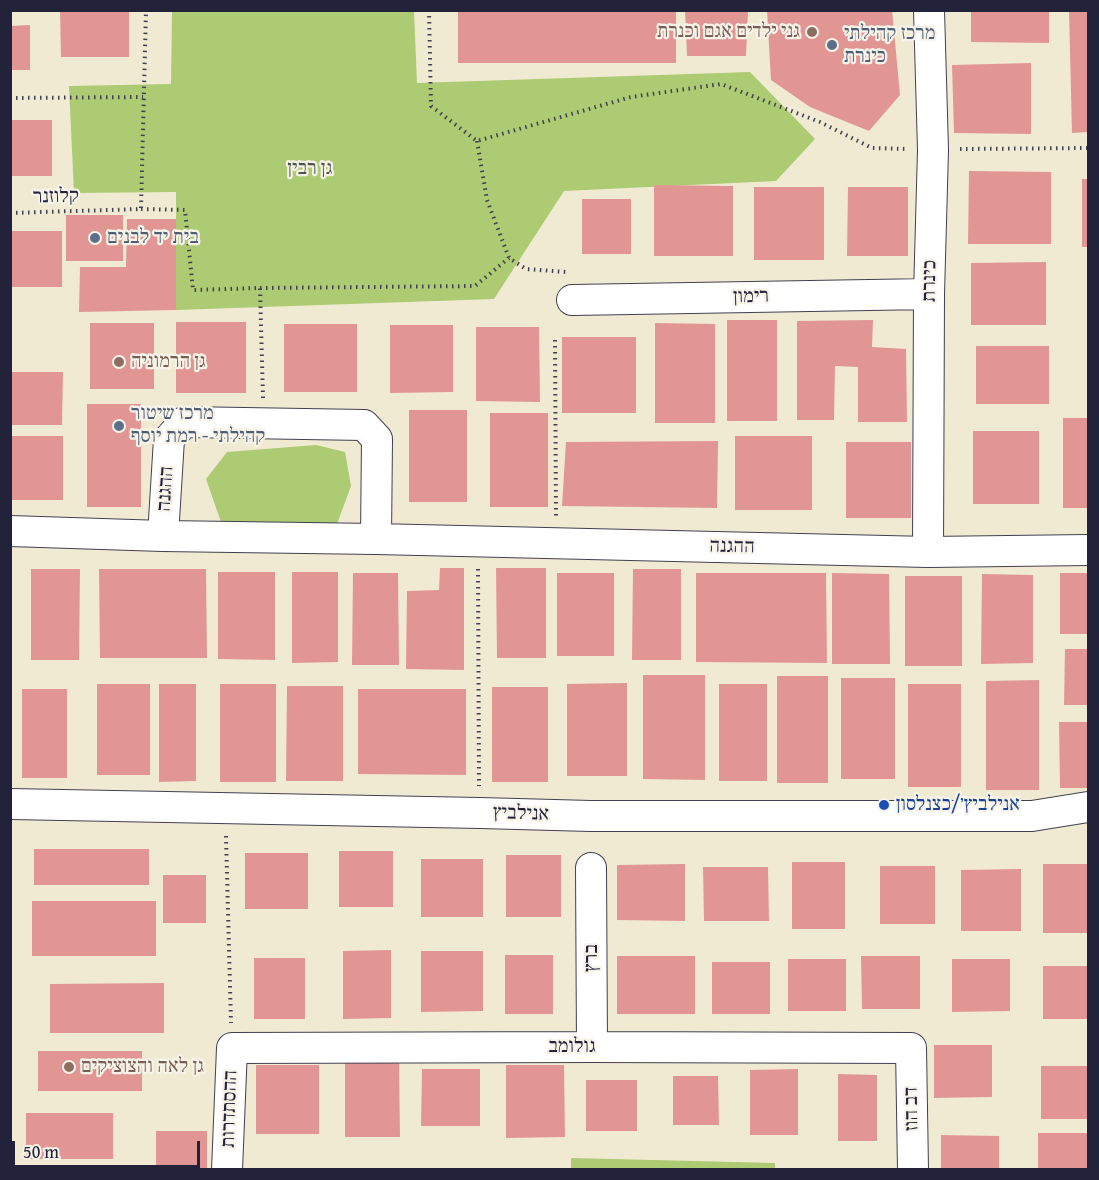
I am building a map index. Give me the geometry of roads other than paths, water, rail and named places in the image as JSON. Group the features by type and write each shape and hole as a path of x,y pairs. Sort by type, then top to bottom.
{"street":[{"name":"כינרת","path":"928,552 929,294 933,150 929,10"},
{"name":"רימון","path":"572,300 929,294"},
{"name":"ההגנה","path":"163,536 170,439 184,422 263,423 364,425 376,439 376,539"},
{"name":"ההגנה","path":"10,531 928,552 1089,550"},
{"name":"אנילביץ","path":"10,804 591,816 1032,816"},
{"path":"1032,816 1089,807"},
{"path":"1032,816 1089,828"},
{"name":"ברץ","path":"591,868 592,1047"},
{"name":"גולומב","path":"232,1048 911,1048"},
{"name":"ההסתדרות","path":"227,1170 232,1048"},
{"name":"דב הוז","path":"911,1048 913,1170"}],"place":[{"name":"גני ילדים אגם וכנרת","path":"812,32"},
{"name":"מרכז קהילתי כינרת","path":"832,45"},
{"name":"בית יד לבנים","path":"95,238"},
{"name":"גן הרמוניה","path":"119,362"},
{"name":"מרכז שיטור קהילתי - רמת יוסף","path":"119,426"},
{"name":"אנילביץ׳/כצנלסון","path":"884,805"},
{"name":"גן לאה והצוציקים","path":"69,1067"}],"park label":[{"name":"גן רבין","path":"310,169"}]}
